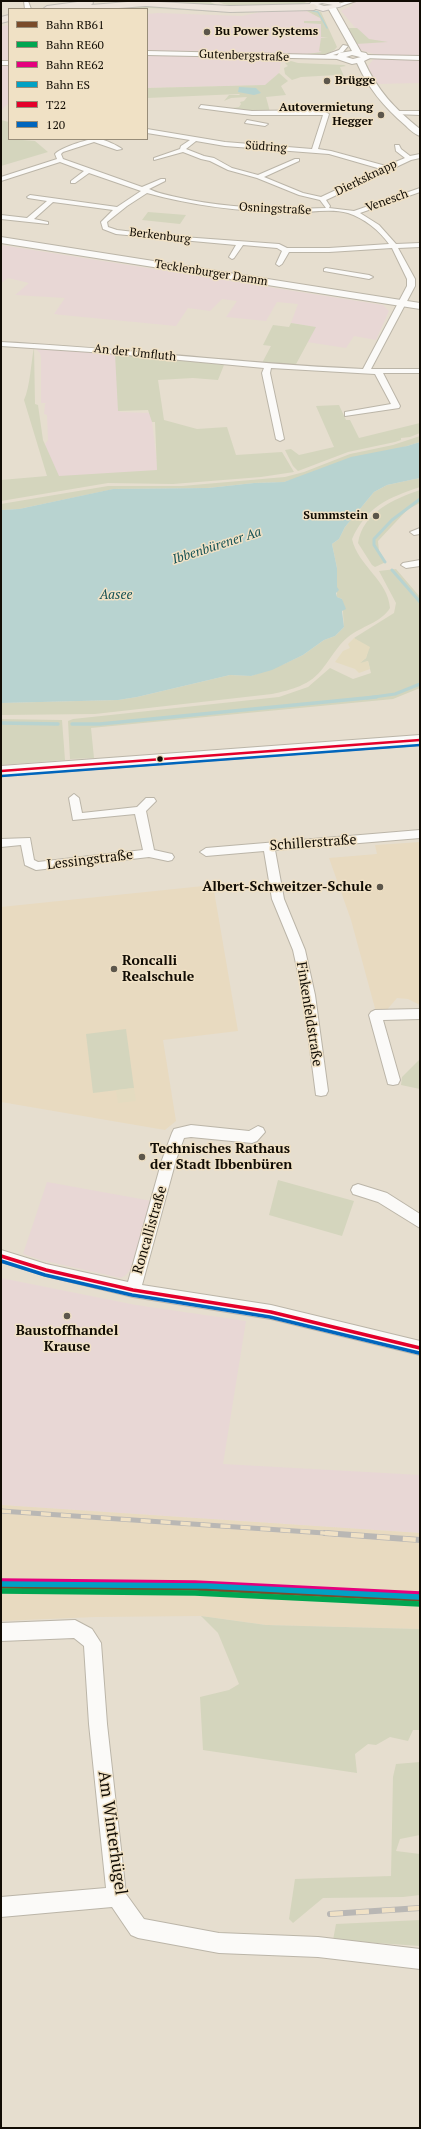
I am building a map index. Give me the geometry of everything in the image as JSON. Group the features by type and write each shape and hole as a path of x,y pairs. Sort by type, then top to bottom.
{"highway":[{"path":"54,8 100,1"},
{"path":"74,8 121,1"},
{"path":"211,1 226,6 238,7 325,3"},
{"path":"87,8 146,3 230,9 325,3"}],"main road":[{"path":"325,3 328,14 347,50 359,58"},
{"path":"325,3 359,58 366,78 382,100 420,133"},
{"path":"340,57 347,50"},
{"path":"340,57 359,58"},
{"name":"Tecklenburger Damm","path":"1,240 420,306"},
{"path":"1,771 420,740"}],"street":[{"path":"325,3 349,1"},
{"path":"325,3 354,1"},
{"path":"308,57 347,50"},
{"name":"Gutenbergstraße","path":"148,53 340,57"},
{"path":"359,58 420,58"},
{"path":"314,104 316,111"},
{"path":"201,107 231,112 263,113 316,111 326,114 315,150"},
{"path":"258,123 263,113"},
{"path":"396,113 420,113"},
{"path":"247,122 265,124"},
{"name":"Südring","path":"148,131 194,140 315,150 337,154 384,168"},
{"path":"1,179 60,160 58,154 61,151 93,140"},
{"path":"98,140 119,149"},
{"path":"156,159 183,150 183,147 194,140"},
{"name":"Dierksknapp","path":"397,146 398,150 409,158"},
{"name":"Dierksknapp","path":"183,150 203,158 212,159 243,174 259,177 301,194 322,199 331,210"},
{"name":"Dierksknapp","path":"322,199 384,168 409,158 420,156"},
{"name":"Osningstraße","path":"60,160 145,190 184,200 232,206 297,211 331,210 355,213 372,223 387,235 394,246 410,279 411,286 403,303"},
{"path":"259,177 297,160"},
{"path":"73,182 89,170"},
{"path":"145,190 163,180"},
{"name":"Berkenburg","path":"145,190 130,199 118,209 104,222 104,228 138,235 240,244 251,243 279,246 286,250 299,248 332,254 341,248 394,246"},
{"name":"Venesch","path":"355,213 420,190"},
{"name":"Berkenburg","path":"30,197 118,209"},
{"path":"28,220 52,200"},
{"path":"1,217 46,223"},
{"path":"232,257 240,244"},
{"path":"394,246 420,244"},
{"path":"279,264 286,250"},
{"path":"326,270 336,269 369,277"},
{"path":"366,371 403,303"},
{"name":"An der Umfluth","path":"1,344 68,347 268,367 378,372 420,371"},
{"path":"268,367 266,373 280,439"},
{"path":"348,414 365,413 378,407 396,406 378,372"},
{"path":"406,565 420,563"},
{"path":"74,798 78,817 140,810 150,801"},
{"name":"Lessingstraße","path":"140,810 149,853"},
{"name":"Schillerstraße","path":"206,852 420,834"},
{"name":"Lessingstraße","path":"1,843 26,841 29,862 36,866 149,853 168,856"},
{"name":"Finkenfeldstraße","path":"269,846 278,899 299,950 310,995 321,1091"},
{"path":"393,1080 375,1015 420,1014"},
{"name":"Roncallistraße","path":"133,1290 169,1160 179,1133 191,1131 252,1137 258,1132"},
{"path":"358,1190 382,1197 420,1222"},
{"path":"1,1256 46,1270 133,1290 271,1312 420,1348"},
{"name":"Am Winterhügel","path":"1,1632 75,1629 86,1635 92,1643 99,1732 117,1897 138,1928 219,1943 318,1947 420,1958"},
{"path":"1,1907 117,1897"}],"shaded area":[{"path":"350,1 420,1 420,83 376,84 368,66 377,55 357,49 356,44 365,39 341,11 353,5"},
{"path":"305,10 320,18 323,26 323,53 282,56 279,73 266,85 148,88 148,14 242,16 266,11"},
{"path":"8,25 8,104 1,110 1,26"},
{"path":"1,245 383,305 389,311 376,340 354,336 346,348 307,342 315,327 291,323 298,304 277,302 266,321 226,317 237,301 222,299 210,311 188,308 176,326 54,314 65,298 15,295 29,283 8,278 1,283"},
{"path":"34,347 116,353 120,412 151,413 158,471 54,478 45,444 48,440 47,415 44,414 46,403 41,403 41,358 40,353"},
{"path":"420,842 420,1005 408,999 397,998 385,1012 376,1012 351,920 329,858 377,854 375,845"},
{"name":"Roncalli Realschule","path":"213,885 238,1031 163,1040 176,1121 165,1130 1,1102 1,907"},
{"path":"47,1182 152,1201 133,1266 126,1275 121,1278 41,1260 23,1254"},
{"path":"1,1278 136,1305 246,1321 223,1464 420,1475 420,1533 1,1505"},
{"path":"1,1505 420,1533 420,1629 266,1625 201,1616 95,1617 1,1621"}],"green space":[{"path":"136,1 208,1 219,6 112,4"},
{"path":"216,1 309,1 302,4 282,6 246,7"},
{"path":"132,6 306,8 321,12 337,47 325,54 299,55 322,52 319,51 321,38 328,38 321,37 321,24 304,23 304,21 321,21 320,18 305,10 235,13 149,8 107,8"},
{"path":"347,28 357,28 369,39 388,42 356,44"},
{"path":"291,61 298,63 344,65 346,66 340,67 345,79 337,75 301,77 292,80 285,74 284,68 288,66 285,63"},
{"path":"279,73 288,81 281,86 286,95 266,97 270,112 232,109 238,109 233,108 239,107 241,104 240,102 244,101 247,97 231,98 224,101 229,95 240,95 239,94 148,98 148,88 265,85"},
{"path":"1,120 8,122 8,140 35,141 48,152 1,166"},
{"path":"148,212 186,215 180,224 142,220"},
{"path":"291,323 316,327 295,366 262,363 271,346 263,345 273,325 289,327"},
{"path":"34,347 35,404 38,405 43,440 59,476 157,470 155,422 152,422 148,410 118,411 115,354 118,353 224,365 218,380 193,378 158,380 164,420 197,429 227,427 236,455 282,452 294,472 261,477 173,484 108,483 1,501 1,480 47,476 24,400 29,382"},
{"path":"339,405 346,420 350,420 359,438 420,423 420,433 410,437 401,438 401,440 395,442 348,452 298,471 293,466 285,450 291,449 299,455 334,447 316,406"},
{"path":"420,436 420,442 284,482 254,483 208,488 114,489 19,509 1,510 1,504 108,486 182,486 285,477 304,472 350,454 393,445"},
{"path":"420,478 420,487 388,500 364,518 352,539 355,549 360,557 384,589 390,608 382,617 348,637 337,648 318,674 307,683 286,691 272,694 95,714 1,715 1,703 118,700 137,697 230,675 251,676 284,664 303,655 324,640 335,636 344,627 342,599 337,597 337,568 332,544 339,539 345,527 374,492 387,485"},
{"path":"420,490 420,503 408,509 378,541 379,551 386,562 375,567 372,565 358,543 361,532 366,523 381,508"},
{"path":"396,569 420,597 420,688 393,699 91,728 94,758 70,759 68,721 73,719 279,697 308,687 330,668 353,679 371,673 368,661 357,665 366,658 368,650 354,638 394,613 396,603 379,571"},
{"path":"1,719 62,720 65,760 1,765"},
{"path":"126,1029 134,1088 93,1093 86,1034"},
{"path":"420,1059 420,1089 401,1085 402,1077"},
{"path":"278,1180 354,1201 342,1236 269,1215"},
{"path":"201,1616 266,1625 420,1629 420,1730 413,1730 408,1741 390,1737 376,1745 368,1744 355,1754 357,1773 203,1750 200,1697 229,1690 239,1684 218,1633"},
{"path":"420,1762 420,1835 400,1839 396,1851 420,1854 420,1895 403,1897 323,1898 293,1923 289,1919 295,1879 391,1876 393,1777 396,1764"},
{"path":"420,1920 420,1946 333,1940 336,1924"}],"sand":[{"path":"354,638 370,647 366,658 360,663 368,661 370,669 359,673 355,669 335,662 343,651 350,648 348,644"},
{"path":"134,1088 136,1101 118,1103 116,1090"}],"water":[{"path":"239,87 256,88 261,93 254,95 238,92"},
{"name":"Aasee","path":"420,442 420,478 387,485 374,492 345,527 339,539 332,544 337,568 337,587 339,590 336,593 337,597 342,599 346,609 342,611 344,627 335,636 324,640 303,655 272,670 251,676 230,675 137,697 118,700 1,703 1,510 19,509 113,489 208,488 254,483 284,482 351,457"}],"waterway":[{"path":"305,9 318,12 327,28"},
{"path":"385,562 374,545 374,539 392,520 420,499"},
{"path":"392,570 420,602"},
{"path":"370,698 395,694 420,684"},
{"path":"370,698 376,697"},
{"path":"72,724 100,724 370,698"},
{"path":"1,723 58,724"}],"railway":[{"path":"1,1511 333,1534"},
{"path":"325,1533 333,1534"},
{"path":"333,1534 339,1534"},
{"path":"333,1534 420,1540"},
{"path":"330,1914 420,1908"}],"rail line":[{"name":"RE62","path":"1,1581 195,1583 420,1594"},
{"name":"ES","path":"1,1584 207,1586 419,1597"},
{"name":"RB61","path":"1,1586 195,1588 420,1599"},
{"name":"RE60","path":"1,1591 195,1593 420,1604"}],"transit line":[{"name":"T22","path":"1,771 420,740"},
{"name":"120","path":"1,776 420,745"},
{"name":"T22","path":"1,1256 46,1270 133,1290 271,1312 420,1348"},
{"name":"120","path":"1,1261 45,1275 132,1295 270,1317 419,1353"}],"place":[{"name":"Bu Power Systems","path":"207,32"},
{"name":"Brügge","path":"327,81"},
{"name":"Autovermietung Hegger","path":"381,115"},
{"name":"Summstein","path":"376,516"},
{"name":"Albert-Schweitzer-Schule","path":"380,887"},
{"name":"Roncalli Realschule","path":"114,969"},
{"name":"Technisches Rathaus der Stadt Ibbenbüren","path":"142,1157"},
{"name":"Baustoffhandel Krause","path":"67,1316"}],"water label":[{"name":"Ibbenbürener Aa","path":"217,546"}]}
